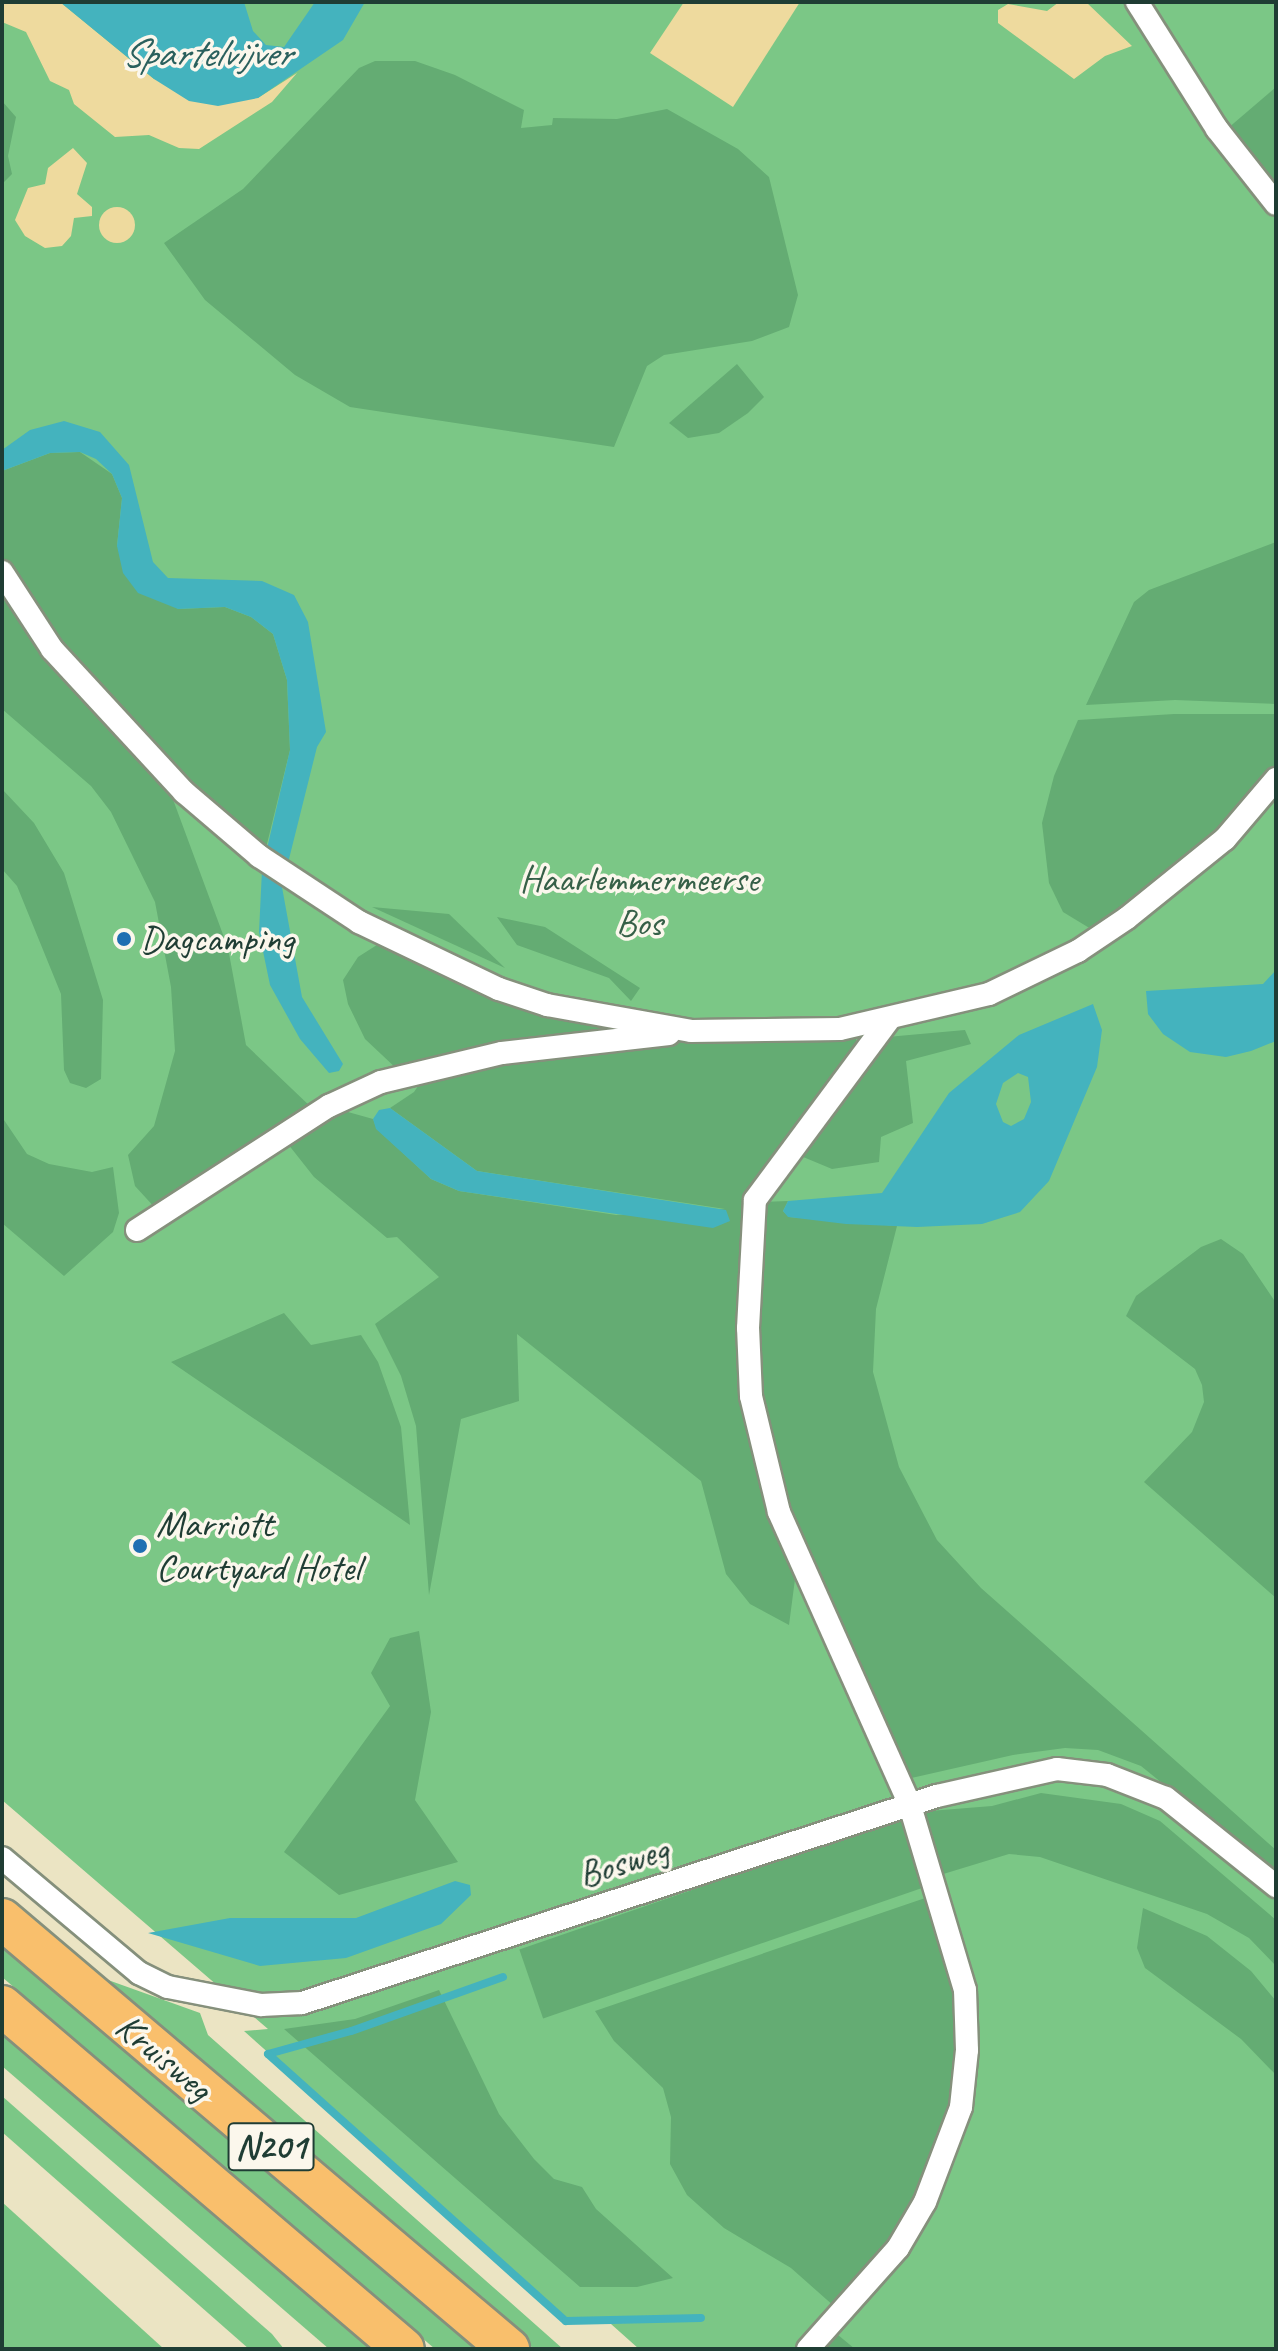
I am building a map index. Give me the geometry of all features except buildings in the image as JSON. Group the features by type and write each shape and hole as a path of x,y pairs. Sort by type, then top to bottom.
{"highway":[{"name":"Kruisweg","path":"2,1919 509,2349"},
{"name":"Kruisweg","path":"2,2006 404,2349"}],"street":[{"path":"1137,2 1209,118 1276,204"},
{"path":"2,572 52,649 184,792 259,856 359,922 499,989 547,1005 691,1031"},
{"path":"137,1230 329,1106 381,1082 502,1053 691,1031 840,1029 888,1021 989,994 1078,951 1225,839 1276,779"},
{"path":"808,2349 898,2248 925,2202 961,2107 967,2050 965,1990 910,1805 779,1512 751,1396 748,1328 755,1200 888,1021"},
{"name":"Bosweg","path":"2,1858 139,1973 214,1998 261,2005 302,2003 910,1805 1057,1769 1107,1775 1166,1798 1276,1886"}],"green space":[{"name":"Haarlemmermeerse Bos","path":"2,2 1276,2 1276,2349 639,2349 611,2324 571,2322 244,2031 268,2029 2,1800"},
{"path":"375,61 415,61 455,75 524,110 521,128 552,125 553,118 617,119 667,109 738,149 769,177 798,295 789,327 752,341 664,355 647,366 614,447 350,407 295,375 205,300 164,243 243,189 359,68"},
{"path":"1276,87 1276,180 1264,177 1227,129"},
{"path":"2,101 16,117 8,156 12,174 2,184"},
{"path":"737,364 764,397 748,413 719,433 688,438 669,423"},
{"path":"80,452 112,474 122,498 117,546 178,609 225,607 251,617 273,634 287,680 290,750 266,848 185,782 58,642 2,560 2,471 50,453"},
{"path":"1276,542 1276,704 1175,700 1086,705 1134,602 1149,590"},
{"path":"2,589 168,786 228,948 246,1045 313,1109 157,1210 135,1186 128,1155 154,1126 175,1051 171,987 155,902 111,812 91,786 2,709"},
{"path":"1174,714 1276,714 1276,769 1175,871 1091,929 1063,912 1049,883 1042,823 1054,776 1078,720"},
{"path":"2,789 34,823 64,873 103,1000 101,1079 86,1088 70,1083 64,1070 61,994 17,886 2,869"},
{"path":"372,907 449,914 505,968"},
{"path":"497,917 545,927 640,988 631,1001 609,978 517,945"},
{"path":"380,943 498,998 653,1031 398,1070 365,1039 348,1004 343,980 358,957"},
{"path":"965,1030 971,1044 906,1061 913,1123 881,1137 879,1162 832,1169 796,1154 887,1037"},
{"path":"843,1034 856,1038 858,1049 748,1190 739,1327 797,1564 789,1625 750,1604 726,1574 701,1481 517,1334 519,1401 461,1419 429,1595 416,1426 401,1376 375,1324 439,1277 397,1237 387,1238 314,1177 284,1139 320,1118 348,1112 373,1119 377,1129 431,1179 459,1191 616,1215 725,1209 477,1171 390,1108 414,1092 427,1073 669,1042"},
{"path":"2,1117 27,1154 49,1164 92,1172 113,1167 119,1213 113,1232 64,1276 2,1223"},
{"path":"788,1201 783,1211 789,1217 897,1226 876,1309 873,1372 899,1467 937,1540 981,1588 1276,1850 1276,1875 1141,1766 1098,1750 1065,1748 1013,1755 907,1779 796,1542 759,1395 762,1202"},
{"path":"1221,1239 1243,1254 1276,1303 1276,1598 1144,1482 1192,1432 1204,1402 1202,1385 1195,1369 1126,1316 1136,1296 1201,1247"},
{"path":"284,1313 311,1345 361,1335 378,1362 401,1427 410,1525 171,1362"},
{"path":"419,1631 431,1712 415,1800 458,1862 339,1895 284,1852 390,1706 371,1673 390,1638"},
{"path":"1041,1793 1121,1804 1160,1821 1276,1920 1276,1966 1249,1938 1207,1914 1040,1857 1009,1854 940,1875 917,1812 992,1806"},
{"path":"907,1816 931,1885 543,2019 519,1949"},
{"path":"934,1895 952,1962 960,2050 954,2105 941,2150 891,2245 835,2307 791,2268 724,2228 687,2195 670,2164 671,2117 663,2088 614,2041 595,2011"},
{"path":"1143,1908 1207,1936 1251,1971 1276,2001 1276,2075 1241,2039 1145,1968 1137,1948"},
{"path":"2,1946 137,2053 485,2349 435,2349 2,1977"},
{"path":"108,1980 200,2013 208,2035 563,2349 534,2349"},
{"path":"439,1990 499,2114 534,2159 554,2179 582,2187 596,2209 673,2278 637,2287 580,2287 284,2029 355,2019"},
{"path":"2,2031 374,2349 329,2349 2,2066"},
{"path":"2,2096 272,2334 284,2349 249,2349 2,2132"},
{"path":"2,2202 164,2349 2,2349"},
{"path":"832,2330 855,2349 816,2349"}],"sand":[{"path":"2,2 60,2 154,79 258,98 297,73 272,102 199,149 179,148 149,135 115,137 74,104 69,90 50,81 26,32 2,22"},
{"path":"684,2 800,2 733,107 650,53"},
{"path":"1059,2 1086,2 1132,46 1105,56 1074,79 998,23 998,10 1008,4 1047,11"},
{"path":"73,148 87,163 77,194 92,207 92,216 74,218 71,236 62,246 45,248 25,236 15,220 28,188 45,184 48,168"},
{"path":"117,207 129,213 135,225 129,237 117,243 105,237 99,225 105,213"}],"water":[{"name":"Spartelvijver","path":"60,2 244,2 253,31 266,45 284,47 315,2 365,2 343,40 258,98 218,106 189,101 154,79"},
{"path":"64,421 100,432 129,465 153,562 168,578 262,581 294,595 308,622 326,732 317,747 282,887 302,997 343,1064 339,1071 329,1073 300,1039 270,985 259,932 262,870 290,750 287,680 273,634 251,617 225,607 178,609 138,593 123,573 117,546 122,498 112,474 96,459 80,452 50,453 2,471 2,450 30,430"},
{"path":"1276,970 1276,1041 1251,1051 1226,1057 1190,1052 1163,1034 1148,1014 1146,991 1263,984"},
{"path":"1093,1004 1102,1030 1097,1067 1049,1181 1020,1212 982,1224 917,1227 846,1224 788,1217 783,1211 788,1201 882,1193 949,1093 1019,1035","holes":["1018,1073 1028,1077 1031,1102 1024,1119 1011,1126 1003,1122 996,1104 1003,1083"]},
{"path":"390,1108 477,1171 726,1210 730,1221 713,1228 459,1191 431,1179 376,1129 373,1119 379,1110"},
{"path":"455,1881 470,1885 471,1895 441,1924 346,1958 260,1966 148,1933 230,1918 356,1918"}],"waterway":[{"path":"503,1977 351,2031 268,2054 566,2321 701,2318"}],"place":[{"name":"Dagcamping","path":"124,939"},
{"name":"Marriott Courtyard Hotel","path":"140,1546"}]}
